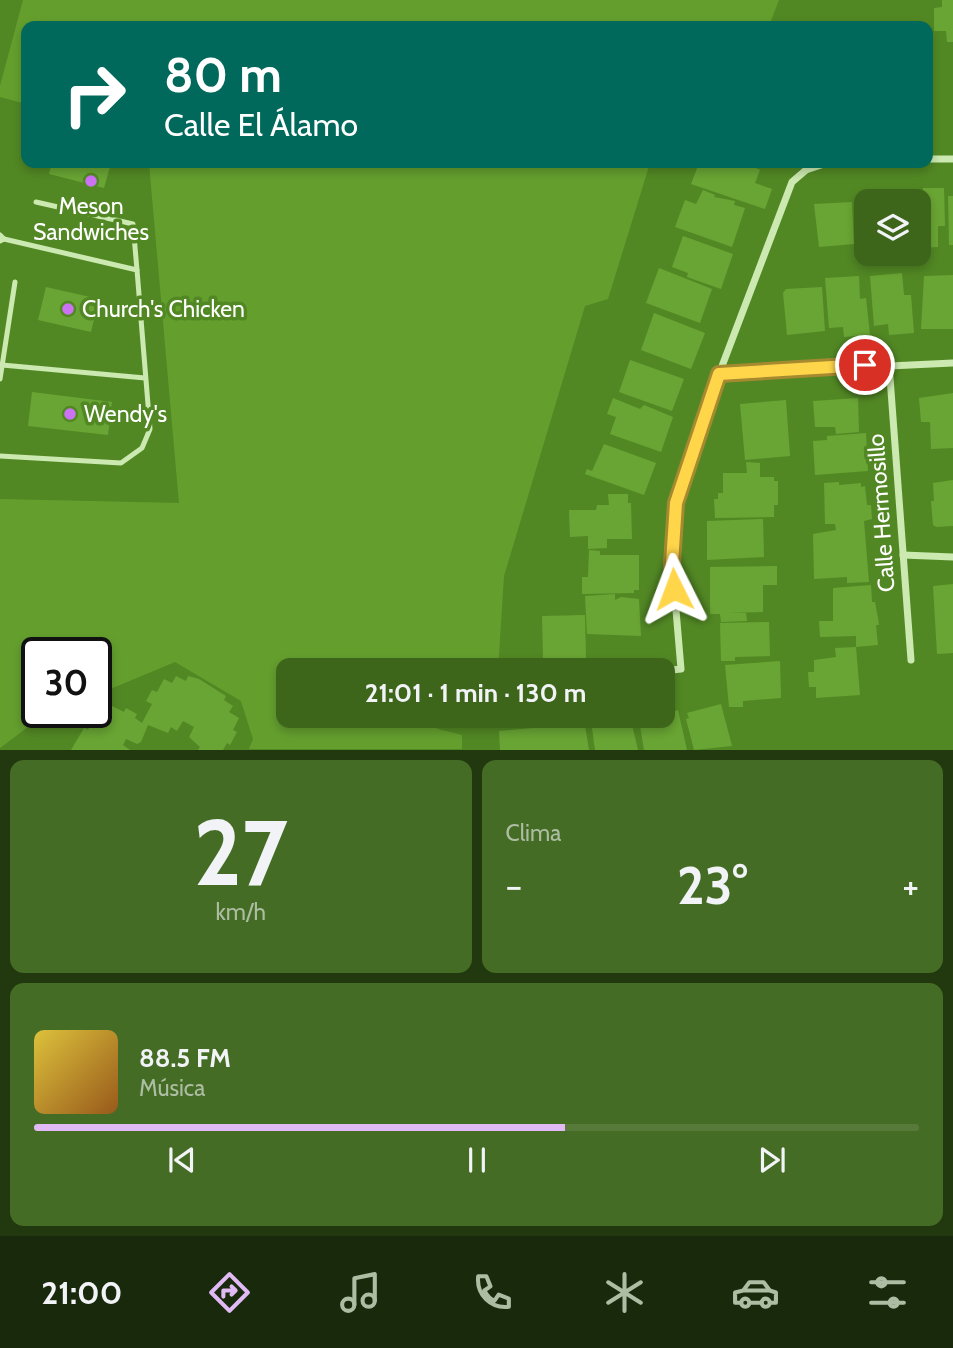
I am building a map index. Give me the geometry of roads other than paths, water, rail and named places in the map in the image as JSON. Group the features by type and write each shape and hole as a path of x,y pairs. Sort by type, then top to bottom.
{"street":[{"path":"933,159 953,159"},
{"path":"675,669 681,668 672,563 676,503 719,374 783,205 792,183 812,168"},
{"path":"719,374 889,363 953,363"},
{"name":"Calle Hermosillo","path":"889,363 911,660"},
{"path":"903,555 953,557"}],"lane":[{"path":"0,456 121,463 142,448 148,437 133,224 36,202"},
{"path":"1,238 137,270"},
{"path":"0,379 15,282"},
{"path":"2,365 145,378"}],"place":[{"name":"Meson Sandwiches","path":"91,181"},
{"name":"Church's Chicken","path":"68,309"},
{"name":"Wendy's","path":"70,414"}]}
